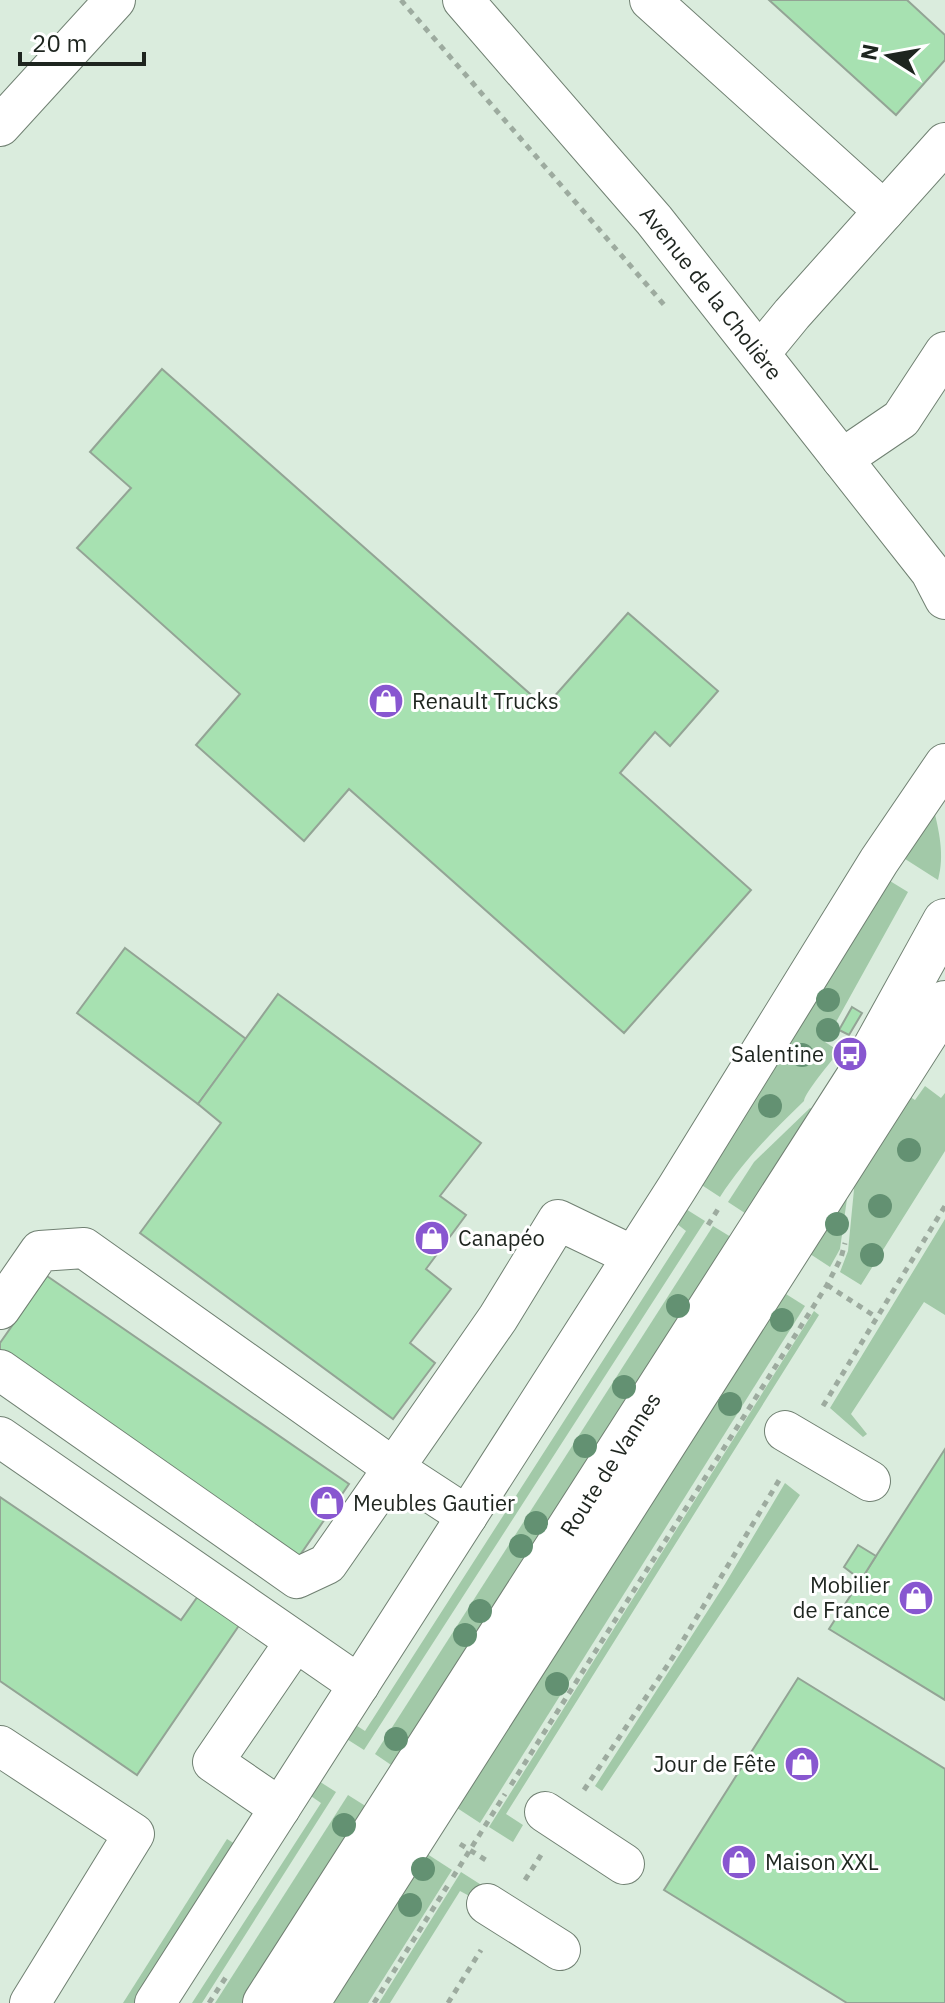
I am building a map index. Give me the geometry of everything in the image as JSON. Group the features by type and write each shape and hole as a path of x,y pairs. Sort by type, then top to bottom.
{"main road":[{"name":"Route de Vannes","path":"265,2003 861,1073 945,921"},
{"name":"Route de Vannes","path":"307,2003 945,1003"}],"street":[{"path":"0,126 115,0"},
{"name":"Avenue de la Cholière","path":"463,0 654,220 931,572 945,599"},
{"path":"650,0 884,211"},
{"path":"760,353 945,143"},
{"path":"842,459 901,419 945,352"},
{"path":"155,2003 633,1256 879,861 945,764"},
{"path":"0,1370 297,1578 327,1564 498,1318 558,1220 633,1256"},
{"path":"0,1309 40,1251 84,1248 395,1469 467,1516"},
{"path":"793,1436 870,1481"},
{"path":"0,1437 359,1685"},
{"path":"280,1808 213,1762 295,1642"},
{"path":"0,1746 134,1834 30,2003"},
{"path":"554,1817 624,1864"},
{"path":"495,1909 560,1950"}],"path":[{"path":"448,2003 495,1909 554,1817 680,1645 793,1436 945,1206"},
{"path":"374,2003 827,1285 846,1240"}],"green space":[{"path":"933,806 941,852 938,880 902,857"},
{"path":"890,881 908,892 825,1042 839,1051 804,1101 759,1147 720,1197 697,1182"},
{"path":"925,1086 941,1098 945,1093 945,1151 861,1285 840,1272 848,1251 856,1169 907,1095 915,1100"},
{"path":"810,1108 814,1110 754,1219 728,1202 754,1162"},
{"path":"850,1177 840,1249 830,1267 804,1250"},
{"path":"681,1206 705,1221 364,1750 342,1736 351,1722 365,1731 686,1231 672,1220"},
{"path":"945,1219 945,1315 924,1302 851,1414 867,1434 863,1437 830,1408"},
{"path":"713,1226 739,1242 400,1771 375,1754"},
{"path":"778,1289 805,1306 480,1823 451,1804"},
{"path":"814,1311 819,1315 506,1814 523,1825 513,1842 489,1827"},
{"path":"785,1483 800,1495 602,1791 595,1786 725,1584"},
{"path":"314,1778 336,1792 202,2003 192,2003 321,1803 305,1792"},
{"path":"348,1795 375,1812 253,2003 215,2003"},
{"path":"227,1839 240,1847 141,2003 123,2003"},
{"path":"421,1850 452,1870 368,2003 323,2003"},
{"path":"461,1872 483,1886 475,1899 460,1891 390,2003 379,2003"}],"building":[{"path":"769,0 907,0 945,35 945,60 896,115"},
{"name":"Renault Trucks","path":"162,369 545,707 628,613 718,691 670,746 655,732 620,773 751,890 624,1033 349,789 304,841 196,745 240,694 77,548 131,488 90,452"},
{"path":"125,948 246,1039 198,1104 77,1013"},
{"path":"278,994 481,1143 440,1196 466,1215 426,1269 451,1289 410,1343 435,1363 393,1419 140,1233 221,1123 198,1104"},
{"path":"852,1007 862,1013 849,1035 839,1030"},
{"path":"47,1276 349,1484 298,1558 0,1354 0,1343"},
{"path":"945,1449 945,1700 829,1629"},
{"path":"0,1497 181,1620 198,1596 240,1624 137,1775 0,1681"},
{"path":"858,1545 876,1556 861,1580 844,1567"},
{"path":"798,1678 945,1769 945,2003 847,2003 664,1890"}],"place":[{"name":"Renault Trucks","path":"386,701"},
{"name":"Salentine","path":"850,1054"},
{"name":"Canapéo","path":"432,1238"},
{"name":"Meubles Gautier","path":"327,1503"},
{"name":"Mobilier de France","path":"916,1598"},
{"name":"Jour de Fête","path":"802,1764"},
{"name":"Maison XXL","path":"739,1862"}]}
